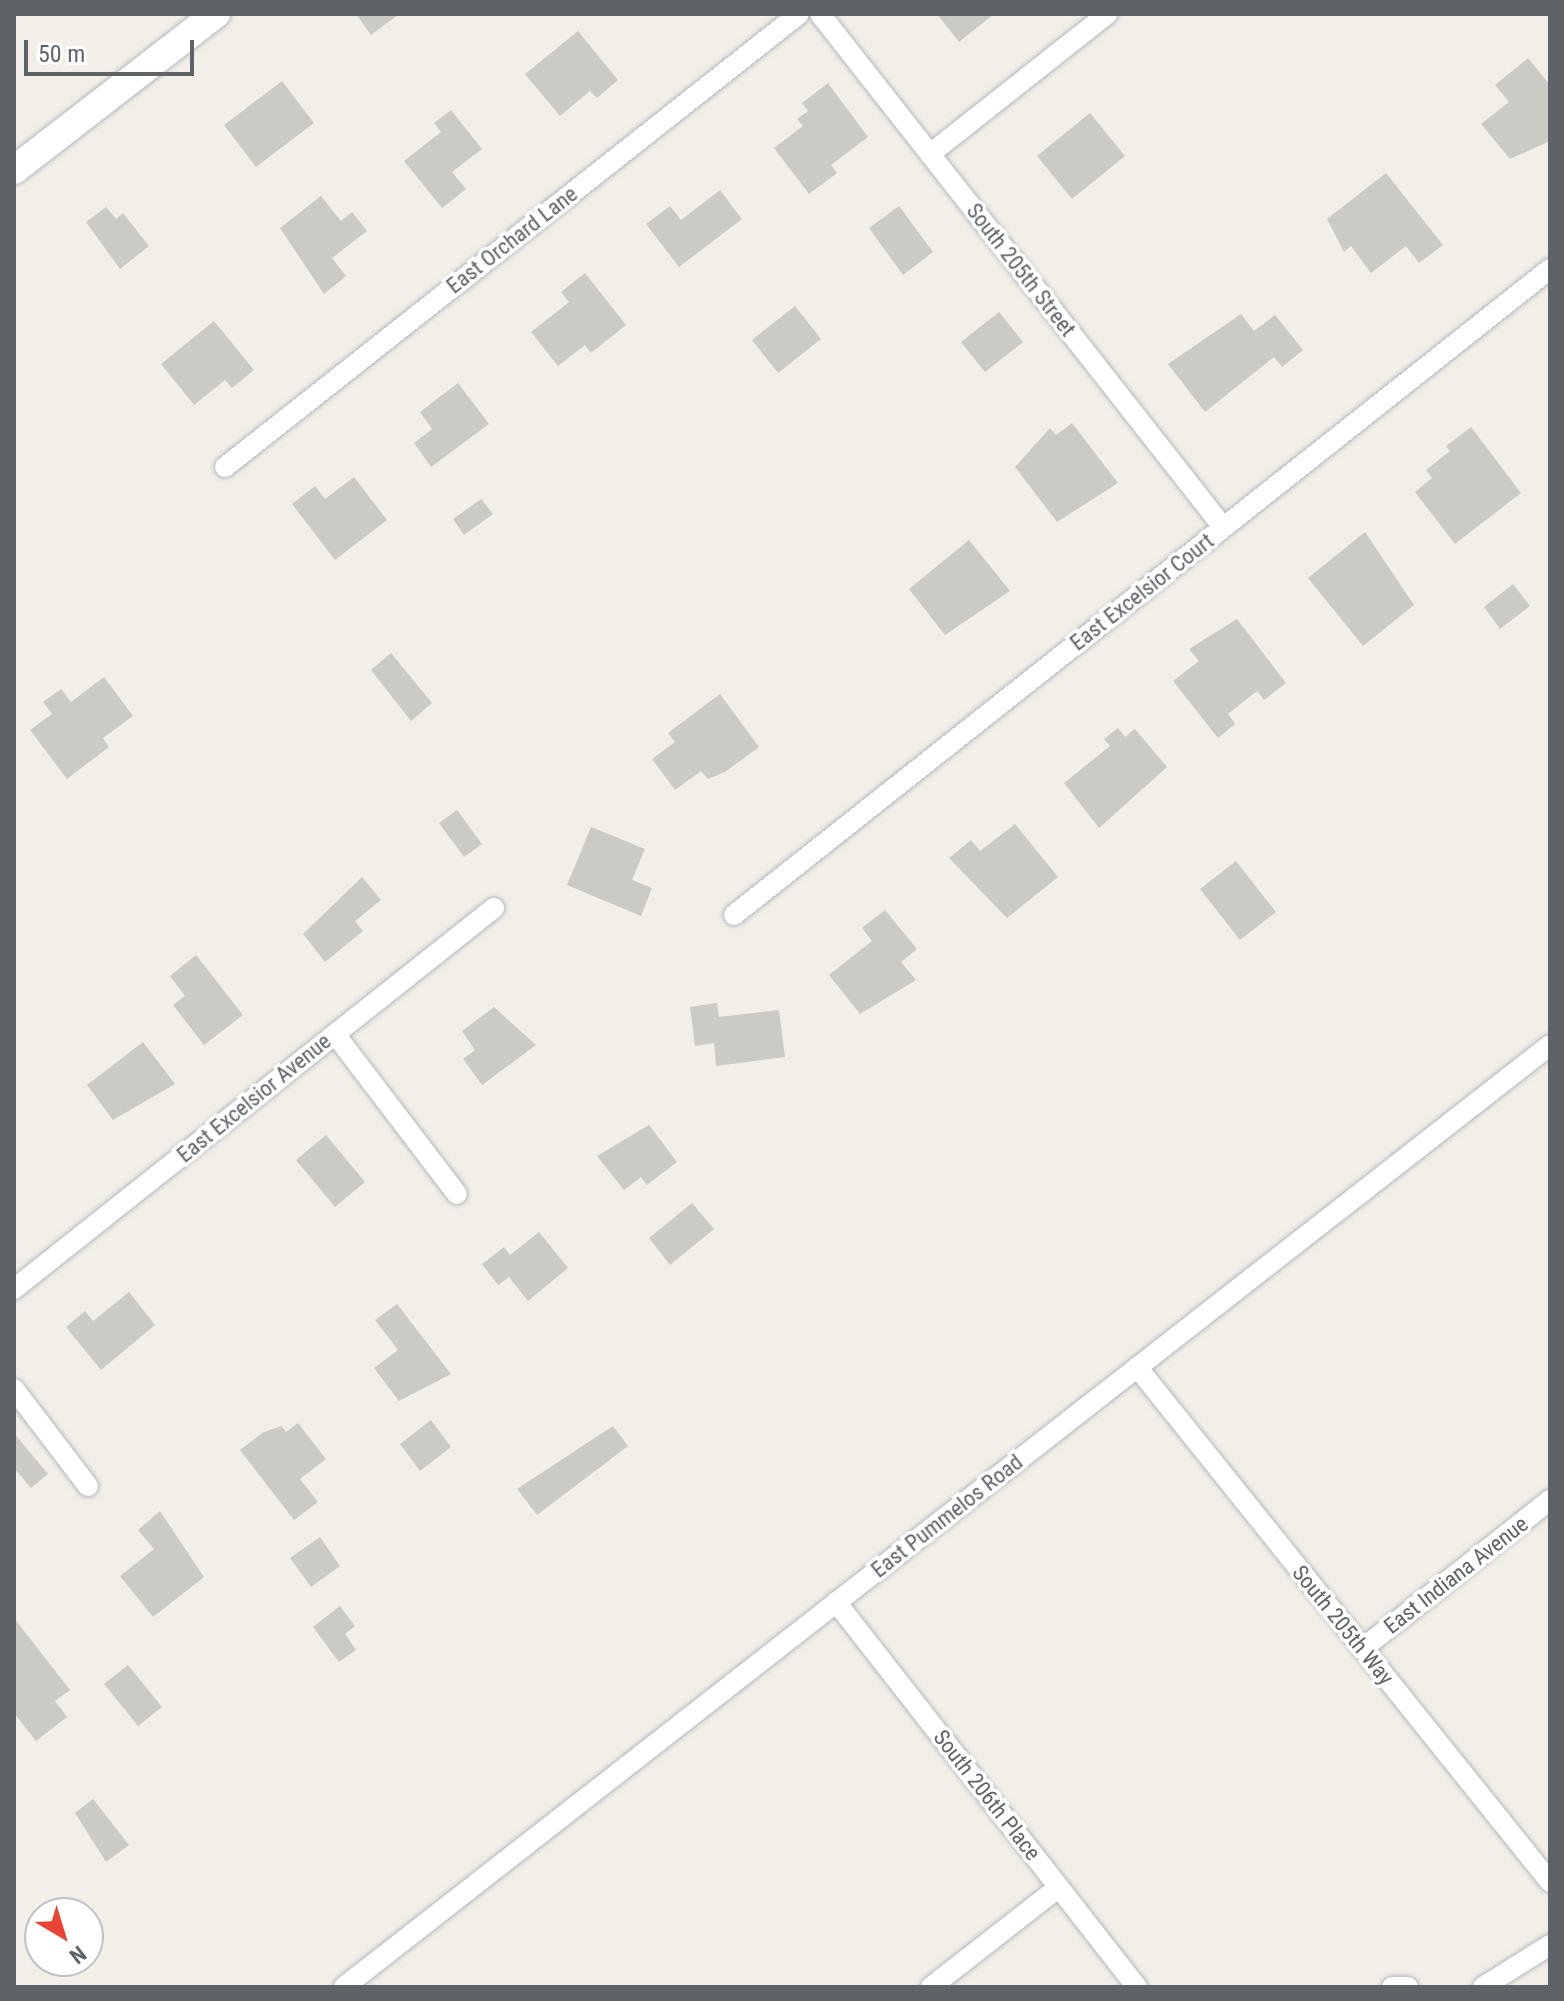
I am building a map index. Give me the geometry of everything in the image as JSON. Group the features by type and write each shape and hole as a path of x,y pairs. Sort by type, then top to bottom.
{"street":[{"path":"14,170 216,14"},
{"name":"East Orchard Lane","path":"225,467 799,14"},
{"name":"South 205th Street","path":"820,14 1223,527"},
{"path":"930,154 1107,14"},
{"name":"East Excelsior Court","path":"734,915 1550,269"},
{"name":"East Excelsior Avenue","path":"14,1289 494,908"},
{"path":"335,1034 457,1194"},
{"name":"East Pummelos Road","path":"344,1987 1550,1045"},
{"name":"South 205th Way","path":"1137,1367 1550,1882"},
{"path":"14,1389 88,1486"},
{"name":"East Indiana Avenue","path":"1362,1649 1550,1500"},
{"name":"South 206th Place","path":"836,1602 1137,1987"},
{"path":"931,1987 1059,1887"},
{"path":"1483,1987 1550,1945"},
{"path":"1392,1987 1408,1987"}],"building":[{"path":"356,14 399,14 371,35"},
{"path":"937,14 994,14 959,42"},
{"path":"578,31 618,80 597,98 590,91 560,116 525,74"},
{"path":"1528,58 1550,85 1550,141 1510,159 1481,124 1509,102 1495,85"},
{"path":"282,81 314,123 256,167 224,125"},
{"path":"828,83 868,137 831,165 837,173 809,194 774,148 803,126 797,119 808,111 802,103"},
{"path":"451,110 482,149 452,172 466,189 442,208 404,161 441,132 434,123"},
{"path":"1090,113 1125,156 1072,199 1037,156"},
{"path":"1386,173 1443,245 1419,263 1406,246 1371,273 1351,246 1344,252 1327,219"},
{"path":"720,190 742,219 679,267 646,224 670,206 681,220"},
{"path":"321,196 341,221 352,212 367,231 332,258 346,276 324,294 280,228"},
{"path":"899,206 933,252 903,275 869,228"},
{"path":"106,207 116,219 123,213 149,246 120,269 86,222"},
{"path":"585,273 626,325 591,353 585,345 558,366 531,332 569,302 561,292"},
{"path":"795,306 821,339 778,373 752,340"},
{"path":"999,312 1023,342 985,372 961,342"},
{"path":"1241,314 1254,331 1275,315 1303,350 1282,367 1274,357 1205,412 1168,364"},
{"path":"214,321 254,370 232,388 225,380 194,405 161,364"},
{"path":"458,383 489,424 431,467 414,443 432,429 420,412"},
{"path":"1072,423 1118,483 1057,522 1015,467 1050,428 1056,435"},
{"path":"1471,427 1521,493 1455,544 1415,492 1432,478 1426,470 1450,451 1446,446"},
{"path":"354,477 387,520 335,560 292,504 315,486 325,499"},
{"path":"481,499 493,514 464,535 453,519"},
{"path":"1365,532 1414,605 1363,646 1308,578"},
{"path":"969,540 1010,591 945,635 909,589"},
{"path":"1513,584 1530,606 1500,629 1484,607"},
{"path":"1237,619 1286,683 1264,700 1257,691 1228,714 1235,724 1218,738 1173,681 1199,661 1189,649"},
{"path":"391,653 432,703 411,721 371,670"},
{"path":"104,677 133,716 103,738 109,747 67,779 30,730 52,714 43,702 61,689 71,702"},
{"path":"720,694 759,747 725,772 708,779 701,771 675,790 652,759 675,742 668,733"},
{"path":"1118,728 1125,737 1135,729 1167,767 1099,828 1064,783 1110,746 1104,739"},
{"path":"457,810 482,844 464,857 439,823"},
{"path":"1015,824 1058,877 1007,918 949,858 971,840 980,851"},
{"path":"591,827 645,849 632,880 652,888 641,916 567,885"},
{"path":"1236,861 1276,912 1240,940 1200,889"},
{"path":"362,877 381,900 355,921 363,931 325,962 303,934"},
{"path":"885,910 917,949 901,962 916,980 860,1014 829,975 872,941 862,928"},
{"path":"196,955 243,1015 204,1045 173,1005 185,996 170,976"},
{"path":"717,1003 719,1017 779,1010 785,1057 716,1066 714,1043 695,1046 690,1007"},
{"path":"494,1007 536,1045 482,1085 463,1059 475,1050 462,1031"},
{"path":"143,1042 175,1084 113,1120 87,1085"},
{"path":"649,1125 677,1162 647,1185 641,1177 624,1190 597,1156"},
{"path":"326,1135 365,1182 335,1207 296,1160"},
{"path":"692,1203 714,1229 670,1265 649,1238"},
{"path":"539,1232 568,1268 528,1301 509,1277 498,1285 482,1264 504,1247 510,1255"},
{"path":"129,1292 155,1325 101,1370 66,1327 85,1311 93,1321"},
{"path":"397,1304 451,1374 399,1401 374,1368 398,1350 375,1320"},
{"path":"431,1420 451,1447 420,1471 400,1444"},
{"path":"298,1423 326,1459 300,1479 318,1502 294,1520 240,1450 262,1433 281,1426 286,1432"},
{"path":"613,1426 628,1446 537,1515 517,1489"},
{"path":"14,1433 48,1474 31,1488 14,1468"},
{"path":"160,1511 204,1577 153,1617 120,1576 154,1549 138,1530"},
{"path":"320,1537 340,1566 311,1587 290,1558"},
{"path":"340,1606 355,1626 345,1634 356,1650 339,1662 313,1627"},
{"path":"14,1618 70,1690 55,1701 67,1717 36,1741 14,1713"},
{"path":"128,1665 162,1707 138,1726 104,1684"},
{"path":"93,1799 129,1845 106,1862 75,1813"}]}
